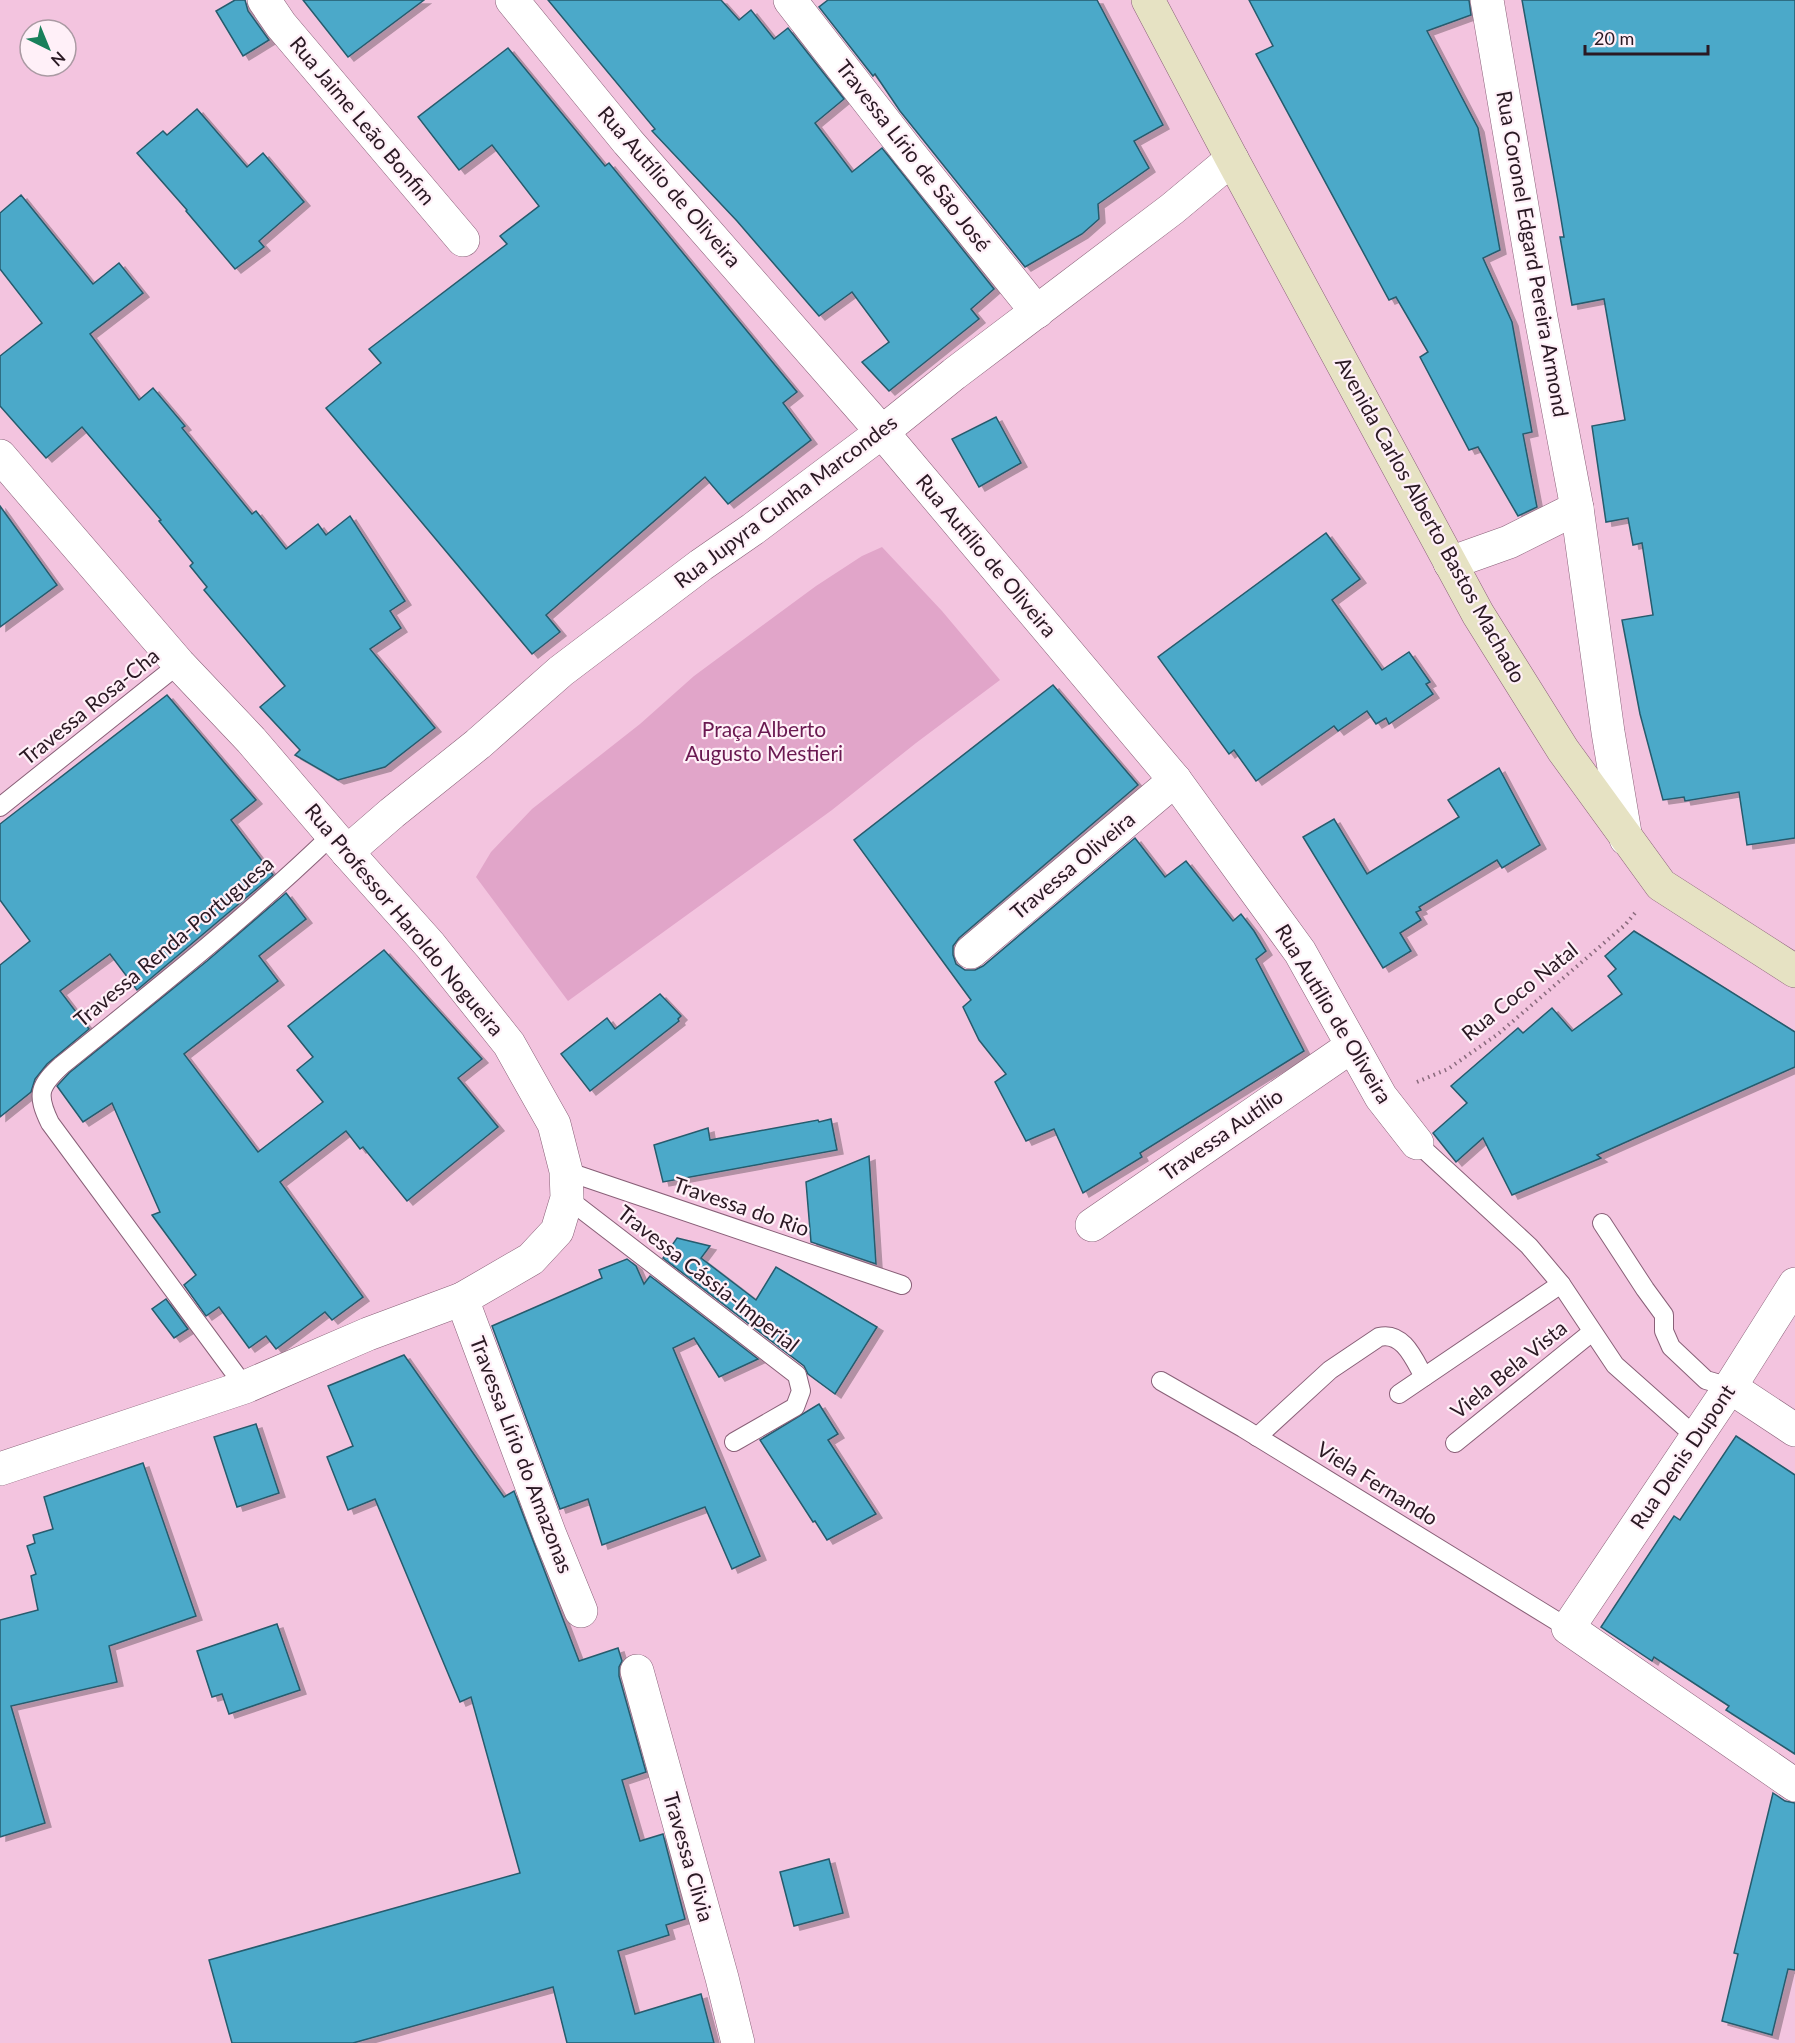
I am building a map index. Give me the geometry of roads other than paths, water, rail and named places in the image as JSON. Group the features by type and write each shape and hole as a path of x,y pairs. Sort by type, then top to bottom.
{"street":[{"name":"Rua Jaime Leão Bonfim","path":"264,0 281,25 463,240"},
{"name":"Rua Autílio de Oliveira","path":"512,0 628,142 882,432 1175,780 1300,952 1381,1097 1417,1143"},
{"name":"Travessa Lírio de São José","path":"790,0 1037,312"},
{"name":"Avenida Carlos Alberto Bastos Machado","path":"1148,0 1478,614 1563,750 1661,885 1795,971"},
{"name":"Rua Coronel Edgard Pereira Armond","path":"1487,0 1541,318 1577,508 1608,732 1626,839"},
{"name":"Rua Jupyra Cunha Marcondes","path":"340,843 392,813 477,744 561,671 700,565 753,529 882,432 954,374 1172,210 1232,159"},
{"name":"Rua Professor Haroldo Nogueira","path":"0,456 179,664 250,740 430,945 509,1044 554,1124 567,1185"},
{"path":"1450,563 1509,542 1577,508"},
{"name":"Travessa Oliveira","path":"971,952 1175,780"},
{"name":"Travessa Autílio","path":"1092,1225 1352,1046"},
{"path":"0,1469 245,1386 368,1334 462,1299 531,1259 557,1231 567,1185"},
{"name":"Rua Denis Dupont","path":"1568,1628 1730,1387 1795,1284"},
{"name":"Travessa Lírio do Amazonas","path":"462,1299 550,1535 581,1611"},
{"path":"1730,1387 1795,1430"},
{"path":"1568,1628 1795,1785"},
{"name":"Travessa Clivia","path":"637,1671 738,2043"}],"lane":[{"name":"Travessa Rosa-Cha","path":"0,807 179,664"},
{"name":"Travessa Renda-Portuguesa","path":"245,1386 50,1123 43,1109 43,1084 62,1065 193,960 266,897 340,843"},
{"path":"1417,1143 1529,1246 1561,1284 1614,1365 1696,1437"},
{"name":"Travessa do Rio","path":"567,1185 902,1285"},
{"name":"Travessa Cássia-Imperial","path":"567,1185 797,1376 801,1391 795,1407 734,1443"},
{"path":"1602,1223 1644,1289 1664,1315 1664,1331 1671,1347 1706,1380 1730,1387"},
{"path":"1399,1394 1561,1284"},
{"name":"Viela Bela Vista","path":"1455,1443 1592,1332"},
{"path":"1257,1437 1330,1370 1379,1336 1395,1337 1404,1344 1424,1377"},
{"name":"Viela Fernando","path":"1161,1381 1257,1437 1568,1628"}],"park label":[{"name":"Praça Alberto Augusto Mestieri","path":"764,742"}]}
